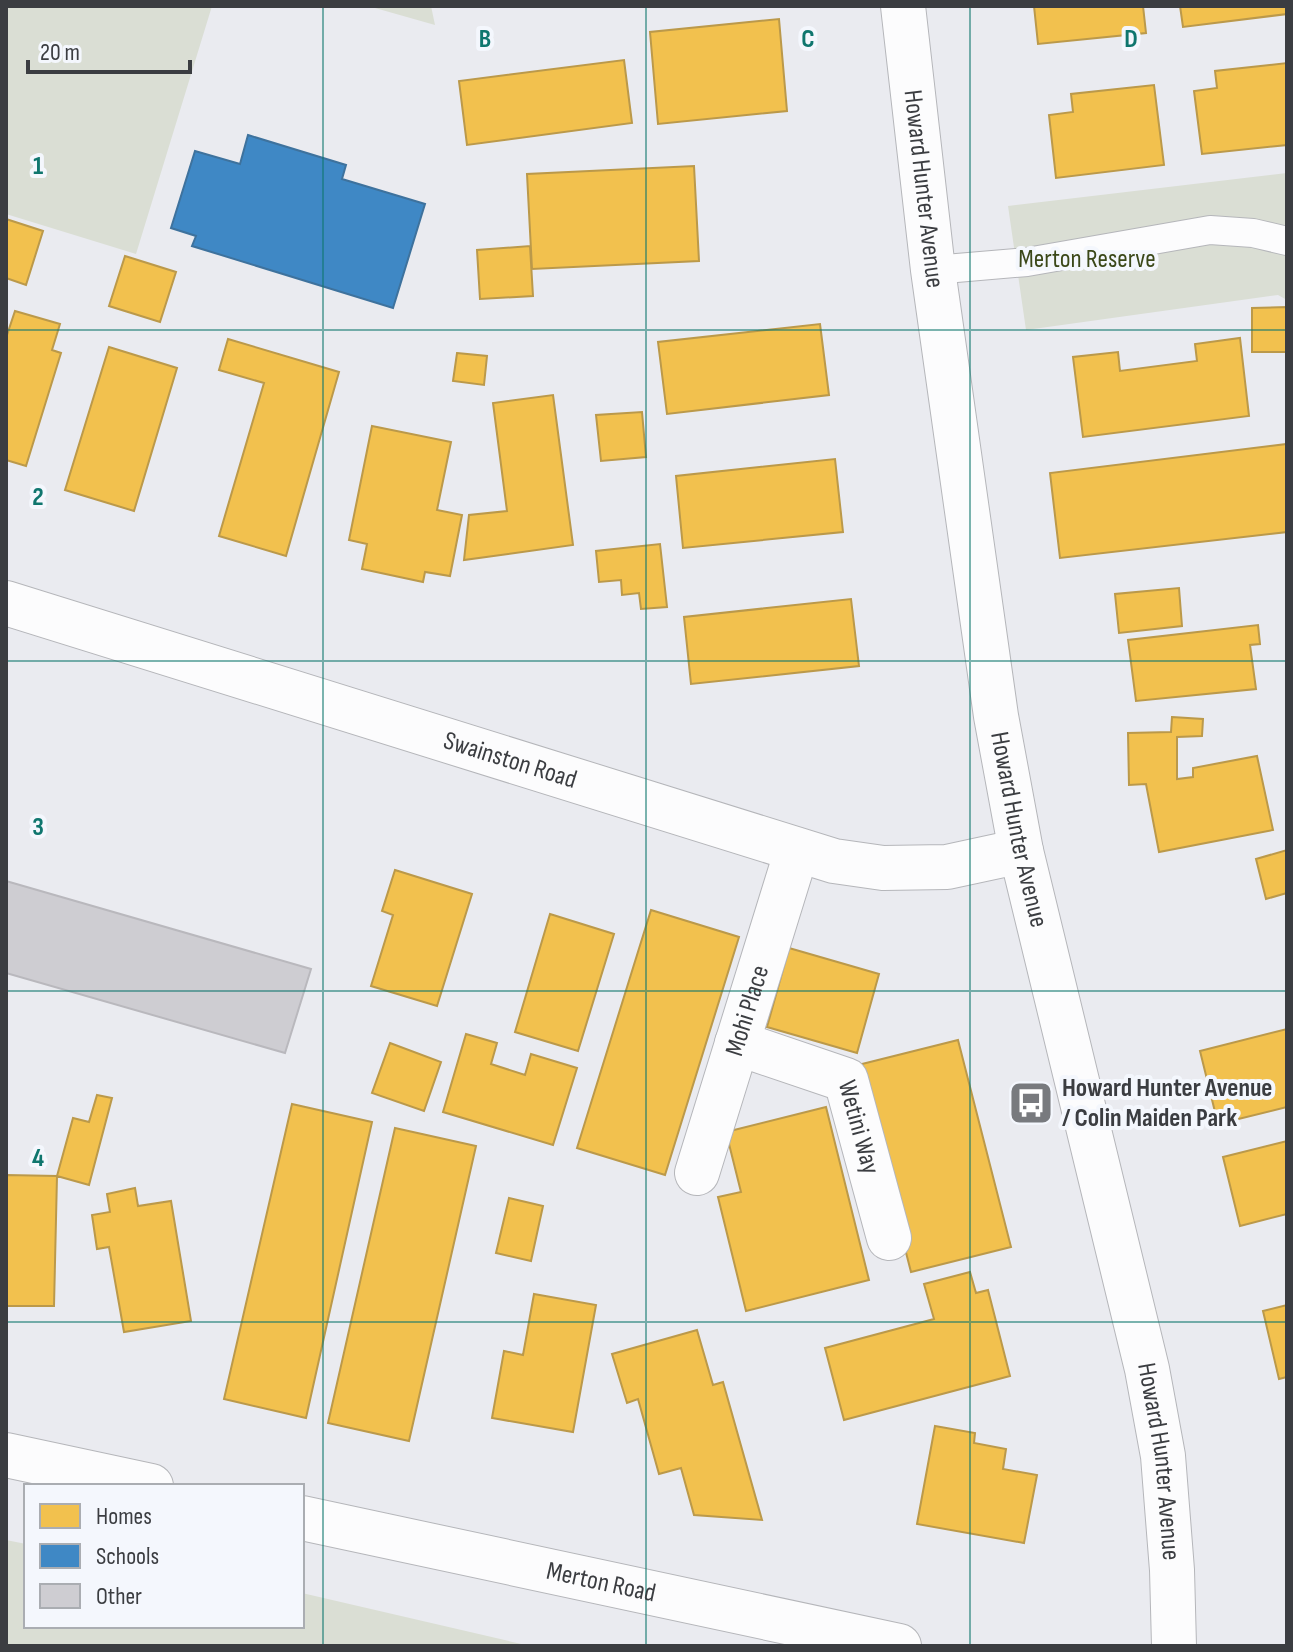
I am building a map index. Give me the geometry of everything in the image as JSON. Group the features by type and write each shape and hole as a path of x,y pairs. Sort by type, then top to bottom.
{"street":[{"name":"Howard Hunter Avenue","path":"903,6 933,270 975,582 1021,851 1150,1383 1163,1456 1174,1646"},
{"name":"Swainston Road","path":"6,603 834,861 883,868 947,867 1021,851"},
{"name":"Mohi Place","path":"697,1173 797,850"},
{"name":"Wetini Way","path":"737,1043 846,1080 889,1238"},
{"path":"6,1455 142,1484"},
{"name":"Merton Road","path":"304,1518 899,1646"}],"lane":[{"path":"933,270 1027,262 1210,230 1253,233 1287,241"}],"green space":[{"path":"6,6 212,6 136,254 6,214"},
{"path":"368,6 431,6 435,25"},
{"name":"Merton Reserve","path":"1287,173 1287,300 1278,295 1026,330 1008,206"},
{"path":"6,1540 24,1544 24,1628 304,1628 304,1593 530,1646 6,1646"}],"building: Homes":[{"path":"1034,6 1143,6 1146,33 1038,44"},
{"path":"1180,6 1287,6 1287,14 1183,27"},
{"path":"779,19 787,111 658,124 650,32"},
{"path":"624,60 632,123 467,145 459,81"},
{"path":"1287,63 1287,145 1202,154 1194,91 1217,88 1215,71"},
{"path":"1154,85 1164,165 1056,178 1049,115 1073,112 1071,94"},
{"path":"694,166 699,261 532,269 527,174"},
{"path":"6,219 43,231 26,285 6,278"},
{"path":"530,246 533,296 480,299 477,250"},
{"path":"125,256 176,272 160,322 109,306"},
{"path":"1287,307 1287,352 1252,352 1252,308"},
{"path":"15,311 60,324 52,350 61,353 26,466 6,460 6,338"},
{"path":"820,324 829,395 667,414 658,342"},
{"path":"1240,338 1249,416 1083,437 1073,357 1118,352 1120,371 1197,361 1195,344"},
{"path":"228,339 339,372 286,556 219,536 264,383 219,370"},
{"path":"109,347 177,368 134,511 65,490"},
{"path":"457,353 487,356 484,385 453,381"},
{"path":"553,395 573,545 464,560 469,515 507,511 493,403"},
{"path":"642,412 646,457 601,461 596,415"},
{"path":"372,426 451,442 437,510 462,515 450,576 425,572 423,582 362,569 367,544 349,540"},
{"path":"1287,444 1287,532 1060,558 1050,473"},
{"path":"835,459 843,532 683,548 676,476"},
{"path":"660,544 667,607 641,609 639,593 622,595 621,580 599,582 596,551"},
{"path":"1179,588 1182,626 1119,633 1115,594"},
{"path":"851,599 859,666 691,684 684,617"},
{"path":"1258,625 1260,644 1250,645 1256,689 1136,701 1128,640"},
{"path":"1172,717 1203,719 1202,736 1177,737 1177,779 1193,777 1193,768 1257,756 1273,830 1159,852 1146,784 1129,785 1128,733 1171,732"},
{"path":"1287,850 1287,893 1266,899 1256,859"},
{"path":"395,870 472,894 437,1006 371,986 393,915 382,911"},
{"path":"651,910 739,937 665,1175 577,1148"},
{"path":"550,914 614,934 578,1051 515,1032"},
{"path":"789,948 879,974 857,1053 767,1027"},
{"path":"1287,1029 1287,1107 1218,1124 1200,1051"},
{"path":"466,1034 497,1043 491,1064 525,1075 531,1054 577,1068 553,1145 443,1112"},
{"path":"958,1040 1011,1247 911,1272 858,1065"},
{"path":"390,1043 441,1062 424,1111 372,1093"},
{"path":"97,1095 112,1098 89,1185 57,1176 73,1118 89,1122"},
{"path":"292,1104 372,1122 306,1418 224,1399"},
{"path":"826,1107 869,1280 746,1311 718,1197 741,1192 726,1132"},
{"path":"395,1128 476,1146 409,1441 328,1423"},
{"path":"1287,1141 1287,1214 1240,1226 1223,1157"},
{"path":"6,1175 57,1176 54,1306 6,1306"},
{"path":"135,1188 138,1206 171,1201 191,1321 124,1332 109,1247 97,1249 92,1215 110,1212 107,1194"},
{"path":"509,1198 543,1206 531,1261 496,1253"},
{"path":"970,1272 976,1293 988,1290 1010,1376 844,1420 825,1348 934,1319 924,1284"},
{"path":"534,1294 596,1305 573,1432 492,1418 504,1351 523,1355"},
{"path":"1287,1305 1287,1377 1279,1379 1263,1311"},
{"path":"697,1330 713,1385 723,1382 762,1520 694,1515 681,1468 659,1474 638,1399 627,1403 612,1354"},
{"path":"935,1426 975,1433 974,1443 1006,1449 1003,1469 1037,1475 1024,1543 917,1524"}],"building: Schools":[{"path":"248,135 346,165 342,179 425,204 393,308 192,246 196,236 171,228 195,151 240,164"}],"building: Other":[{"path":"6,881 311,969 285,1053 6,973"}],"place":[{"name":"Howard Hunter Avenue / Colin Maiden Park","path":"1031,1103"}]}
